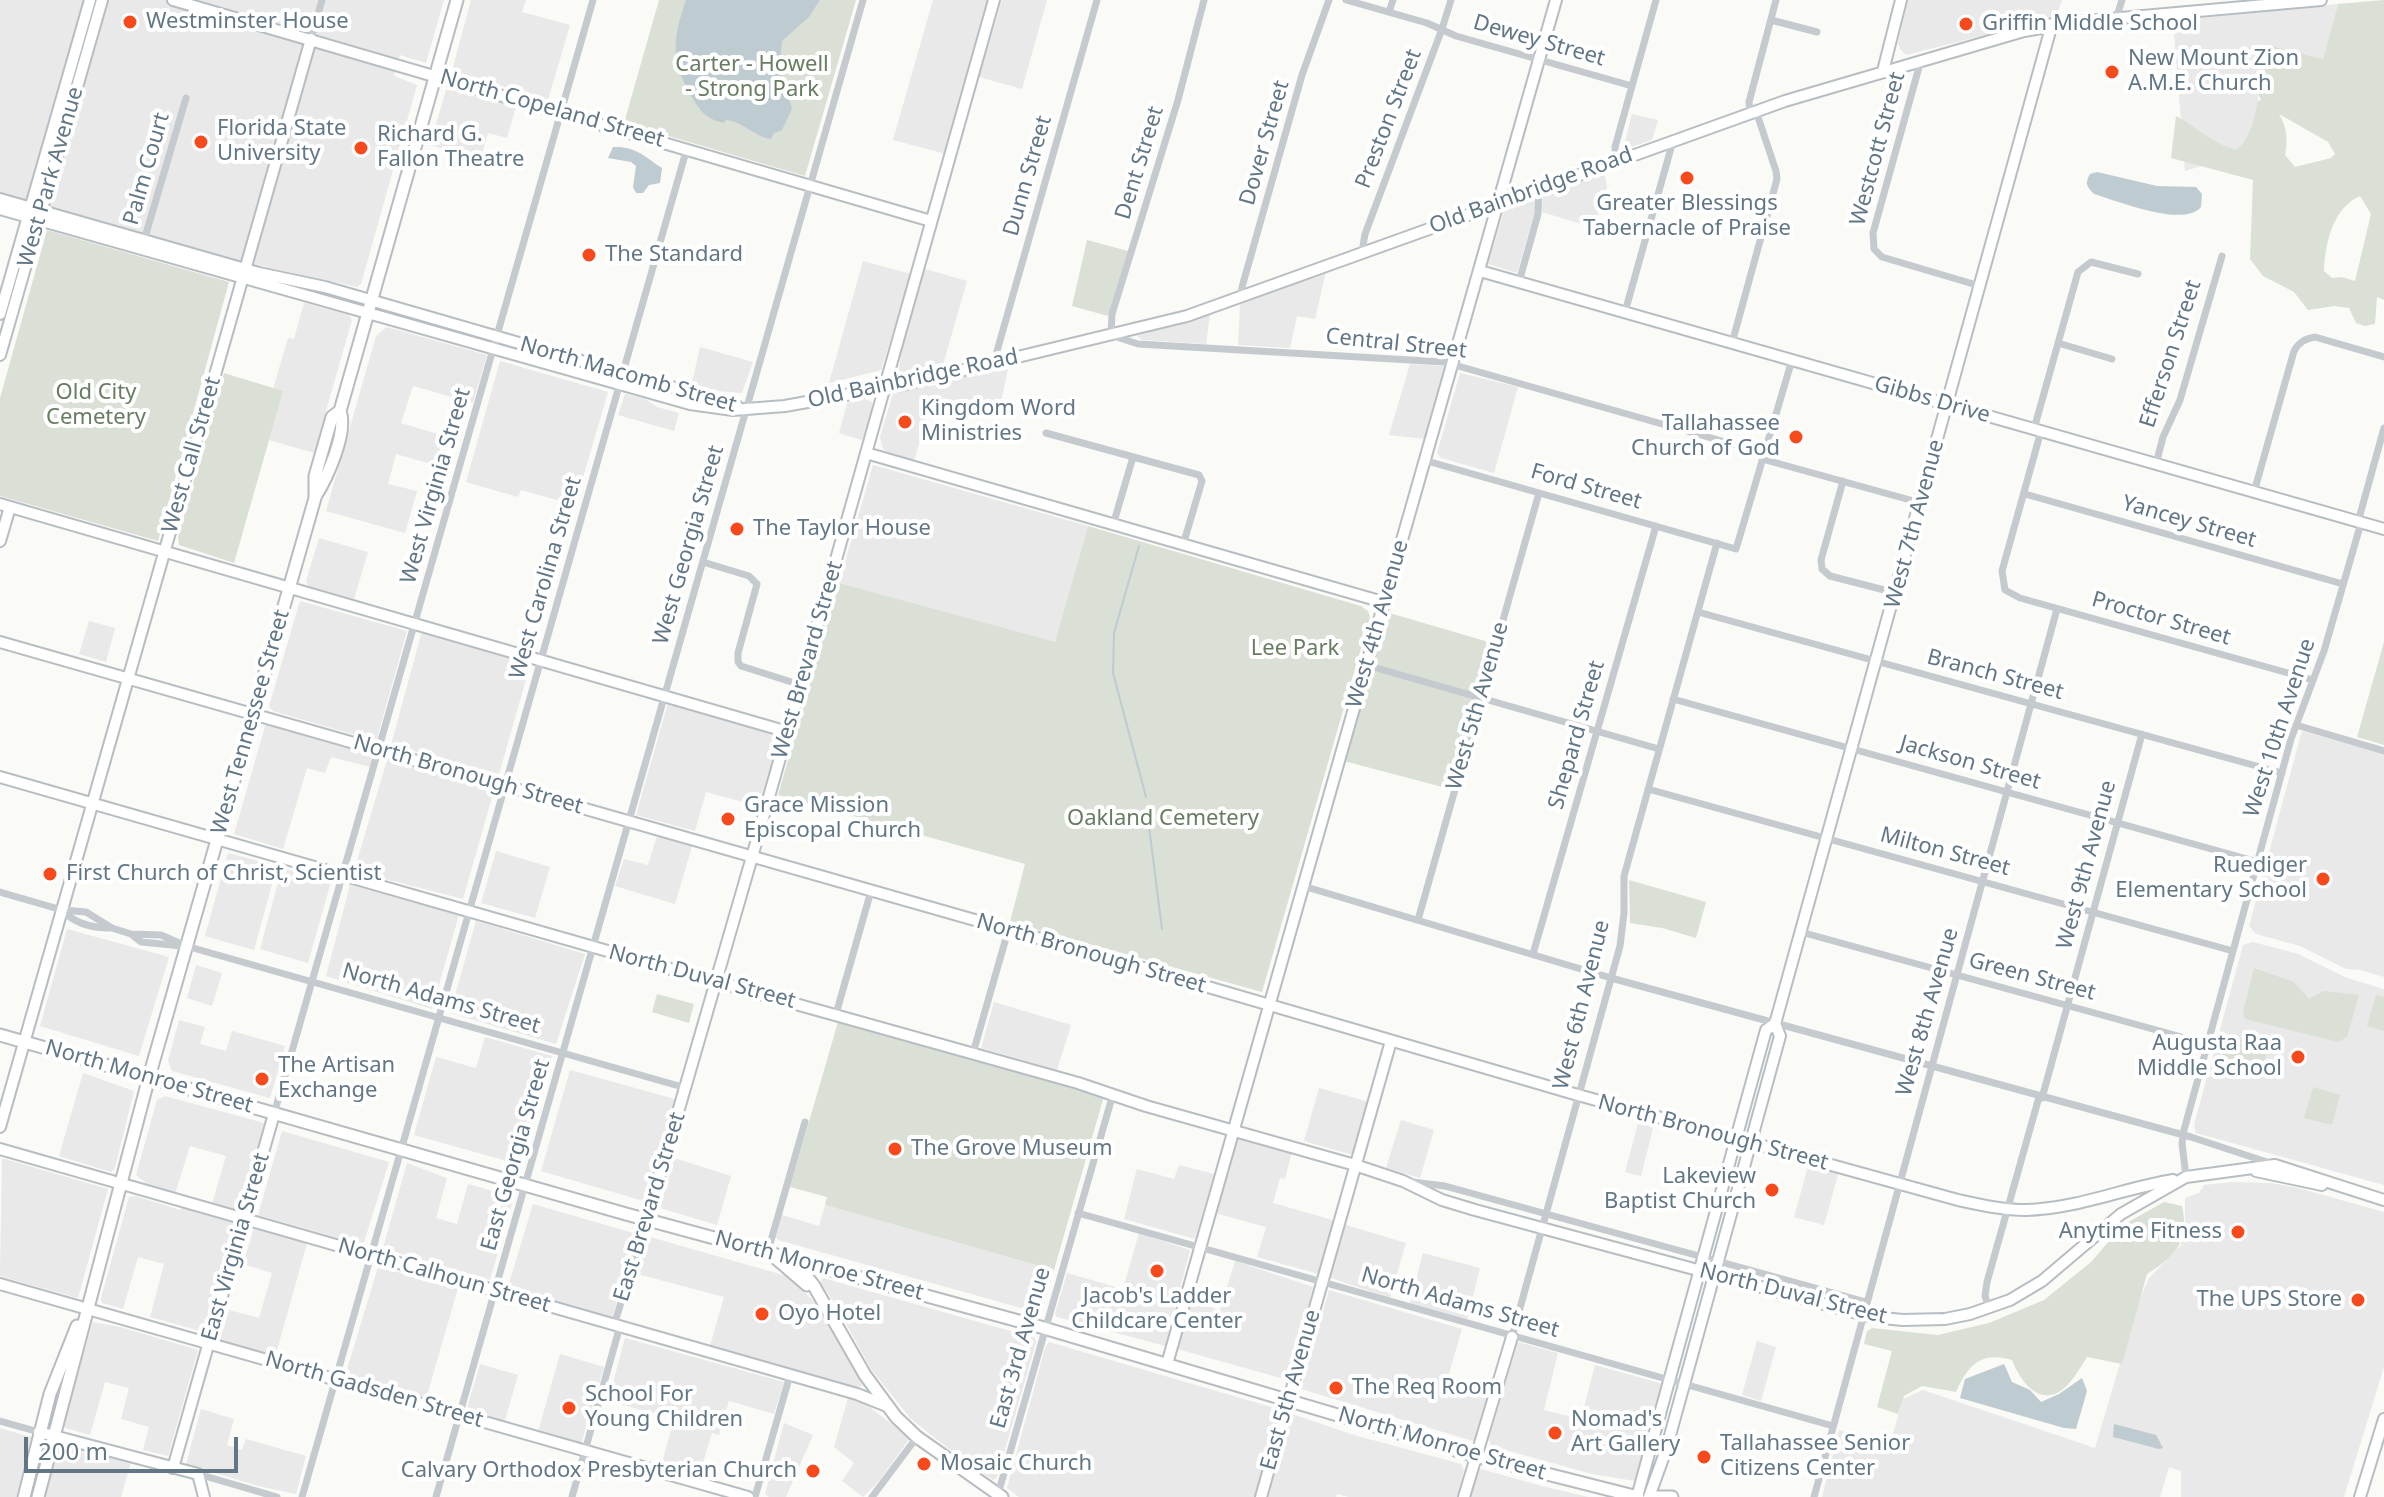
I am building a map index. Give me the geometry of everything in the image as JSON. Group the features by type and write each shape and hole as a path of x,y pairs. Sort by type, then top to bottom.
{"main road":[{"name":"West Tennessee Street","path":"87,1308 149,1077 289,587 315,498 327,478 344,420 340,411 457,0"},
{"name":"North Monroe Street","path":"0,1035 647,1219 1045,1328 1476,1456 1637,1497"},
{"path":"768,1251 816,1290"},
{"path":"791,1258 816,1290 869,1382 887,1406 917,1437 1000,1495"},
{"path":"816,1290 815,1278 827,1267"},
{"path":"24,1497 39,1432 63,1357 87,1308"},
{"path":"38,1497 87,1308"},
{"path":"1657,1497 1672,1497"}],"street":[{"name":"West Park Avenue","path":"90,0 90,20"},
{"name":"West Park Avenue","path":"0,355 34,214 90,20 102,0"},
{"name":"North Copeland Street","path":"173,0 931,221"},
{"name":"West Call Street","path":"0,1127 322,0"},
{"name":"West Virginia Street","path":"313,981 593,0"},
{"name":"West Georgia Street","path":"563,1053 863,0"},
{"name":"West Brevard Street","path":"686,1088 994,0"},
{"name":"Dunn Street","path":"998,362 997,351 1097,0"},
{"name":"Dent Street","path":"1111,335 1114,306 1178,100 1204,0"},
{"name":"Dover Street","path":"1241,297 1288,122 1329,0"},
{"name":"Dewey Street","path":"1346,0 1456,36 1632,86"},
{"path":"1389,12 1393,0"},
{"name":"Preston Street","path":"1362,252 1365,234 1451,0"},
{"name":"West 4th Avenue","path":"1167,1364 1556,0"},
{"path":"1616,161 1615,147 1656,0"},
{"path":"1732,343 1777,179 1749,102 1776,0"},
{"path":"1883,71 1901,0"},
{"path":"2116,19 2122,0"},
{"name":"Old Bainbridge Road","path":"747,408 776,408 885,387 1187,316 1753,112 1916,61 2052,24 2321,0"},
{"path":"1771,20 1817,32"},
{"name":"West 7th Avenue","path":"1649,1497 1666,1450 1780,1036 1775,1024 2052,24"},
{"path":"1890,44 1901,58 1916,61"},
{"name":"Westcott Street","path":"1916,61 1873,233 1874,249 1882,257 1980,286"},
{"name":"Palm Court","path":"143,245 186,98"},
{"path":"1625,312 1673,141"},
{"name":"West Carolina Street","path":"302,1497 687,148"},
{"path":"1519,282 1538,214 1539,188"},
{"path":"0,199 34,214"},
{"path":"0,209 34,214"},
{"name":"North Macomb Street","path":"34,214 369,307 498,337 705,407 747,408"},
{"name":"Efferson Street","path":"2156,464 2163,437 2180,400 2222,256"},
{"path":"2025,494 2058,343 2081,268 2091,262 2138,274"},
{"name":"West Park Avenue","path":"0,314 18,271"},
{"name":"Gibbs Drive","path":"1480,271 2384,529"},
{"name":"North Macomb Street","path":"369,307 494,349 622,378"},
{"name":"Central Street","path":"1111,335 1138,344 1454,364 1921,503"},
{"path":"2254,492 2294,351 2303,341 2322,338 2384,357"},
{"path":"2058,343 2112,359"},
{"path":"1763,456 1792,360"},
{"name":"West 10th Avenue","path":"2186,1177 2182,1136 2282,773 2343,584 2384,428"},
{"path":"1046,433 1189,471 1201,477 1183,545"},
{"path":"866,453 1383,602"},
{"name":"Ford Street","path":"1427,461 1736,549 1763,456"},
{"path":"1113,525 1133,457"},
{"path":"1843,481 1821,560 1824,572 1896,593"},
{"name":"West 5th Avenue","path":"1418,920 1539,493"},
{"name":"Yancey Street","path":"2025,494 2343,584"},
{"name":"Proctor Street","path":"2025,494 2005,559 2003,586 2020,598 2313,680"},
{"path":"0,541 5,505 788,732"},
{"name":"Shepard Street","path":"1533,954 1656,526"},
{"name":"West 6th Avenue","path":"1512,1337 1611,978 1623,924 1624,876 1717,543"},
{"path":"703,562 749,576 757,584 738,653 741,666 801,685"},
{"name":"West 8th Avenue","path":"1814,1497 2057,609"},
{"name":"Branch Street","path":"1698,612 2282,773"},
{"name":"North Bronough Street","path":"0,642 1578,1095 1958,1200 2024,1210 2066,1205 2186,1177"},
{"path":"1366,665 1659,749"},
{"name":"Jackson Street","path":"1673,699 2258,862"},
{"path":"2296,725 2384,751"},
{"name":"West 9th Avenue","path":"1989,1308 1985,1296 1987,1282 2142,734"},
{"name":"North Duval Street","path":"0,777 1234,1129 1403,1181 1442,1200 1863,1315 1895,1320 1935,1320 1989,1308 2010,1300 2042,1281 2121,1214 2186,1177 2275,1165"},
{"name":"Milton Street","path":"1648,789 2233,951"},
{"path":"1303,886 1611,978 2182,1136 2384,1200"},
{"path":"836,1014 871,891"},
{"name":"North Adams Street","path":"0,892 62,910 86,912 112,928 151,945 186,946 686,1088"},
{"name":"North Adams Street","path":"62,910 70,919 84,925 112,928"},
{"path":"973,1053 1008,931"},
{"name":"Green Street","path":"1801,932 2207,1044"},
{"name":"East Virginia Street","path":"173,1468 313,981"},
{"name":"West 7th Avenue","path":"1637,1497 1766,1030 1775,1024"},
{"path":"1322,1282 1391,1041"},
{"name":"East Georgia Street","path":"436,1497 563,1053"},
{"name":"East Brevard Street","path":"572,1497 617,1326 686,1088"},
{"name":"East 3rd Avenue","path":"1000,1495 1113,1094"},
{"path":"768,1251 805,1122"},
{"name":"North Calhoun Street","path":"0,1149 857,1394 887,1406"},
{"path":"2250,1169 2304,1183 2344,1189"},
{"name":"North Duval Street","path":"1403,1181 1445,1186 1546,1212 1866,1302"},
{"path":"1722,1185 1736,1189"},
{"name":"North Adams Street","path":"1078,1213 1833,1426"},
{"name":"East 5th Avenue","path":"1261,1497 1322,1282"},
{"name":"North Gadsden Street","path":"0,1284 748,1497"},
{"path":"1464,1497 1512,1337"},
{"path":"755,1497 790,1375"},
{"path":"857,1394 869,1382"},
{"path":"2360,1497 2384,1419"},
{"path":"0,1421 277,1497"},
{"path":"872,1497 917,1437"},
{"path":"1652,1446 1666,1450"},
{"path":"198,1474 204,1497"}],"shaded area":[{"name":"Florida State University","path":"0,0 444,0 426,63 400,55 394,76 417,85 361,284 357,287 248,263 246,269 0,199"},
{"path":"471,0 526,0 522,12 570,25 548,100 452,71"},
{"path":"686,0 820,0 809,17 782,41 780,68 792,109 782,130 774,133 771,139 732,121 726,120 724,123 711,118 695,102 681,76 676,52"},
{"path":"933,0 989,0 946,154 893,140"},
{"path":"1002,0 1047,0 1022,89 979,77"},
{"name":"Griffin Middle School","path":"1908,0 2062,0 2056,17 1906,55 1898,43"},
{"path":"2338,4 2323,59 2272,46 2258,94 2258,148 2185,171 2173,21"},
{"path":"446,90 474,91 517,103 507,138 488,133 480,159 430,145"},
{"path":"1632,114 1658,120 1652,140 1623,150"},
{"path":"613,147 634,150 662,168 660,183 649,185 643,193 636,193 633,187 636,166 631,162 608,158"},
{"path":"1604,170 1607,187 1594,228 1542,212 1543,191"},
{"path":"2097,172 2157,186 2196,187 2202,194 2201,207 2192,213 2166,214 2094,194 2087,182 2090,174"},
{"path":"1537,194 1537,204 1517,273 1488,264 1506,205"},
{"path":"863,261 911,274 881,370 829,383"},
{"path":"925,269 967,281 942,368 900,378 902,349"},
{"path":"1326,272 1315,319 1297,316 1290,348 1238,345 1240,303"},
{"path":"304,303 349,315 352,320 314,453 269,440 282,392 273,389 288,338 294,339"},
{"path":"1210,314 1206,344 1142,340 1137,336"},
{"path":"387,327 487,355 473,403 413,386 401,423 444,436 435,465 396,454 388,484 417,491 405,533 326,511 376,336"},
{"path":"700,347 753,362 742,393 718,391 692,383"},
{"path":"500,361 608,392 575,505 521,490 518,497 466,482"},
{"path":"1009,364 999,411 961,401 939,400 930,417 927,416 914,461 883,449 880,437 893,394"},
{"path":"1410,364 1444,366 1448,371 1426,439 1389,435"},
{"path":"1460,373 1518,387 1494,473 1441,458 1437,453"},
{"path":"625,394 679,413 674,431 618,415"},
{"path":"864,399 872,402 873,409 863,438 839,433 847,403"},
{"path":"873,465 1088,526 1055,643 839,583"},
{"path":"319,538 368,552 354,599 308,587 306,581"},
{"path":"300,601 407,631 377,738 373,740 273,711 269,706"},
{"path":"89,621 115,628 106,662 79,654"},
{"path":"422,631 531,662 499,774 391,745"},
{"path":"668,703 780,734 761,807 706,792 695,831 636,815"},
{"path":"266,723 373,754 370,767 331,757 325,773 307,768 283,849 234,834"},
{"name":"Ruediger Elementary School","path":"2302,731 2384,754 2384,977 2346,969 2300,946 2256,934 2249,926"},
{"path":"388,757 495,787 463,899 354,871"},
{"path":"658,833 693,843 675,904 615,886 624,859 648,865"},
{"path":"496,851 550,867 535,918 481,903"},
{"path":"228,853 277,866 254,950 205,936"},
{"path":"282,868 331,882 308,963 260,949"},
{"path":"350,885 459,915 432,1009 326,976"},
{"path":"476,921 585,954 556,1044 450,1013"},
{"path":"67,929 169,957 139,1056 40,1026"},
{"name":"Augusta Raa Middle School","path":"2253,942 2298,954 2347,978 2384,989 2384,1185 2196,1133 2194,1125 2243,945"},
{"path":"196,965 222,973 212,1006 187,998"},
{"path":"994,1002 1071,1025 1057,1070 981,1048"},
{"path":"179,1020 205,1027 200,1044 226,1051 232,1031 285,1046 270,1098 172,1071 168,1061"},
{"path":"485,1037 552,1056 521,1165 414,1135 436,1057 476,1068"},
{"path":"570,1070 675,1099 647,1202 541,1171"},
{"path":"83,1073 134,1091 115,1168 111,1172 59,1156"},
{"path":"1319,1088 1369,1102 1353,1155 1304,1141"},
{"path":"165,1096 264,1123 240,1212 212,1204 226,1156 190,1146 175,1194 151,1187 136,1175 157,1100"},
{"path":"1640,1116 1655,1120 1641,1176 1625,1172"},
{"path":"1401,1120 1434,1130 1420,1178 1386,1168"},
{"path":"282,1131 389,1162 364,1242 360,1244 258,1215"},
{"path":"1238,1137 1292,1151 1285,1179 1280,1178 1273,1203 1336,1221 1319,1274 1257,1257 1266,1227 1215,1213"},
{"path":"2,1158 108,1189 78,1298 0,1276"},
{"path":"674,1158 731,1176 717,1225 660,1208"},
{"path":"407,1163 447,1178 436,1218 457,1224 468,1184 514,1197 490,1280 383,1248"},
{"path":"1809,1163 1839,1171 1824,1225 1794,1217"},
{"path":"1179,1165 1214,1174 1195,1239 1124,1219 1137,1169 1174,1179"},
{"path":"2271,1183 2298,1188 2384,1212 2384,1367 2344,1497 2181,1497 2181,1471 2169,1467 2160,1497 1822,1497 1839,1430 1890,1444 1903,1399 1923,1390 2095,1448 2137,1306 2149,1278 2181,1245 2185,1229 2185,1198 2199,1193 2204,1185"},
{"path":"136,1196 180,1210 182,1206 235,1221 204,1332 150,1317 164,1264 138,1257 123,1309 102,1303 129,1197"},
{"path":"533,1204 633,1233 626,1272 612,1318 507,1290"},
{"path":"825,1205 1054,1270 1042,1311 1039,1313 778,1240 776,1237 782,1215 819,1226"},
{"path":"1343,1224 1406,1243 1390,1298 1328,1277"},
{"path":"257,1225 308,1240 275,1357 221,1342 218,1337 229,1310 259,1318 272,1273 243,1264"},
{"path":"1139,1233 1190,1250 1165,1346 1057,1317 1055,1314 1067,1273 1123,1289"},
{"path":"650,1237 790,1277 823,1311 863,1386 855,1387 710,1346 724,1297 634,1273"},
{"path":"1423,1253 1480,1268 1467,1319 1410,1303"},
{"path":"1235,1261 1313,1287 1288,1380 1177,1349 1190,1301 1220,1310"},
{"path":"378,1267 458,1288 426,1399 345,1376"},
{"path":"823,1278 1035,1338 997,1477 993,1480 911,1419 871,1369 820,1283"},
{"path":"1329,1290 1462,1329 1448,1377 1492,1390 1476,1442 1301,1389"},
{"path":"93,1322 198,1350 168,1456 143,1450 149,1427 121,1419 129,1388 105,1382 90,1435 65,1428 63,1423"},
{"path":"625,1338 784,1382 774,1414 729,1401 719,1435 712,1433 699,1475 661,1466 675,1416 608,1401"},
{"path":"1757,1341 1776,1347 1761,1401 1742,1395"},
{"path":"1049,1342 1278,1409 1280,1414 1255,1497 1019,1497 1007,1488"},
{"path":"1518,1342 1558,1353 1544,1410 1581,1419 1595,1365 1663,1384 1639,1478 1635,1481 1592,1474 1491,1446 1489,1438"},
{"name":"School For Young Children","path":"560,1354 604,1367 581,1444 538,1432"},
{"path":"480,1364 518,1375 504,1424 468,1411"},
{"path":"2004,1364 2012,1382 2030,1390 2041,1402 2082,1378 2087,1391 2076,1429 1960,1398 1965,1379"},
{"path":"848,1398 871,1405 872,1409 910,1438 879,1481 863,1497 842,1481 854,1463 834,1447"},
{"path":"201,1409 234,1419 227,1445 242,1450 246,1439 306,1456 296,1494 186,1464"},
{"path":"1292,1414 1354,1435 1461,1464 1464,1470 1457,1497 1349,1497 1337,1494 1336,1497 1265,1497"},
{"path":"784,1423 813,1435 786,1497 769,1497 765,1494"},
{"path":"2114,1424 2156,1435 2163,1448 2113,1437"},
{"path":"0,1428 31,1437 16,1497 0,1497"},
{"path":"59,1448 75,1448 131,1462 121,1497 45,1497"},
{"path":"1481,1469 1588,1497 1469,1497 1477,1471"}],"green space":[{"name":"Carter - Howell - Strong Park","path":"659,0 856,0 805,176 624,123"},
{"path":"2384,0 2384,300 2377,297 2375,324 2365,326 2356,323 2349,308 2334,306 2308,310 2294,292 2263,276 2250,259 2253,180 2171,158 2176,116 2213,140 2237,150 2249,134 2258,101 2261,100 2258,94 2272,46 2323,59 2338,4","holes":["2279,114 2328,142 2335,154 2331,158 2295,167 2285,155 2286,134","2360,196 2371,214 2355,281 2332,278 2324,271 2332,228 2343,209"]},
{"name":"Old City Cemetery","path":"47,230 229,282 158,541 0,496 0,398"},
{"path":"1087,240 1128,251 1108,316 1072,306"},
{"path":"224,373 283,391 234,563 179,545 178,537"},
{"name":"Oakland Cemetery","path":"1088,526 1361,606 1368,611 1370,617 1262,992 1010,922 1025,864 778,795 839,583 1055,642"},
{"path":"1386,612 1492,643 1450,789 1344,761"},
{"path":"2384,642 2384,745 2357,737"},
{"path":"1629,880 1706,902 1696,938 1630,923"},
{"path":"2254,968 2294,982 2309,999 2324,991 2359,995 2347,1037 2338,1042 2245,1019 2243,1012"},
{"path":"657,994 694,1004 689,1023 652,1012"},
{"path":"2376,995 2384,997 2384,1031 2367,1026"},
{"path":"838,1022 1104,1096 1054,1270 825,1205 827,1197 790,1187"},
{"path":"2234,1037 2268,1046 2266,1056 2257,1070 2244,1077 2218,1075 2226,1041"},
{"path":"2313,1087 2340,1095 2332,1125 2304,1118"},
{"path":"2164,1202 2182,1206 2182,1239 2165,1261 2147,1274 2122,1364 2087,1357 2063,1389 2043,1395 2029,1387 2012,1360 1992,1357 1977,1362 1965,1374 1956,1392 1922,1386 1904,1396 1898,1414 1877,1407 1892,1351 1864,1344 1867,1331 1872,1328 1938,1335 1989,1323 2044,1300 2091,1262 2123,1225"}],"waterway":[{"path":"1139,546 1114,633 1113,673 1146,797"},
{"path":"1147,811 1162,929"}],"place":[{"name":"Westminster House","path":"130,22"},
{"name":"Griffin Middle School","path":"1966,24"},
{"name":"New Mount Zion A.M.E. Church","path":"2112,72"},
{"name":"Florida State University","path":"201,142"},
{"name":"Richard G. Fallon Theatre","path":"361,148"},
{"name":"Greater Blessings Tabernacle of Praise","path":"1687,178"},
{"name":"The Standard","path":"589,255"},
{"name":"Kingdom Word Ministries","path":"905,422"},
{"name":"Tallahassee Church of God","path":"1796,437"},
{"name":"The Taylor House","path":"737,529"},
{"name":"Grace Mission Episcopal Church","path":"728,819"},
{"name":"First Church of Christ, Scientist","path":"50,874"},
{"name":"Ruediger Elementary School","path":"2323,879"},
{"name":"Augusta Raa Middle School","path":"2298,1057"},
{"name":"The Artisan Exchange","path":"262,1079"},
{"name":"The Grove Museum","path":"895,1149"},
{"name":"Lakeview Baptist Church","path":"1772,1190"},
{"name":"Anytime Fitness","path":"2238,1232"},
{"name":"Jacob's Ladder Childcare Center","path":"1157,1271"},
{"name":"The UPS Store","path":"2358,1300"},
{"name":"Oyo Hotel","path":"762,1314"},
{"name":"The Req Room","path":"1336,1388"},
{"name":"School For Young Children","path":"569,1408"},
{"name":"Nomad's Art Gallery","path":"1555,1433"},
{"name":"Tallahassee Senior Citizens Center","path":"1704,1457"},
{"name":"Mosaic Church","path":"924,1464"},
{"name":"Calvary Orthodox Presbyterian Church","path":"813,1471"}],"park label":[{"name":"Lee Park","path":"1295,649"}]}
